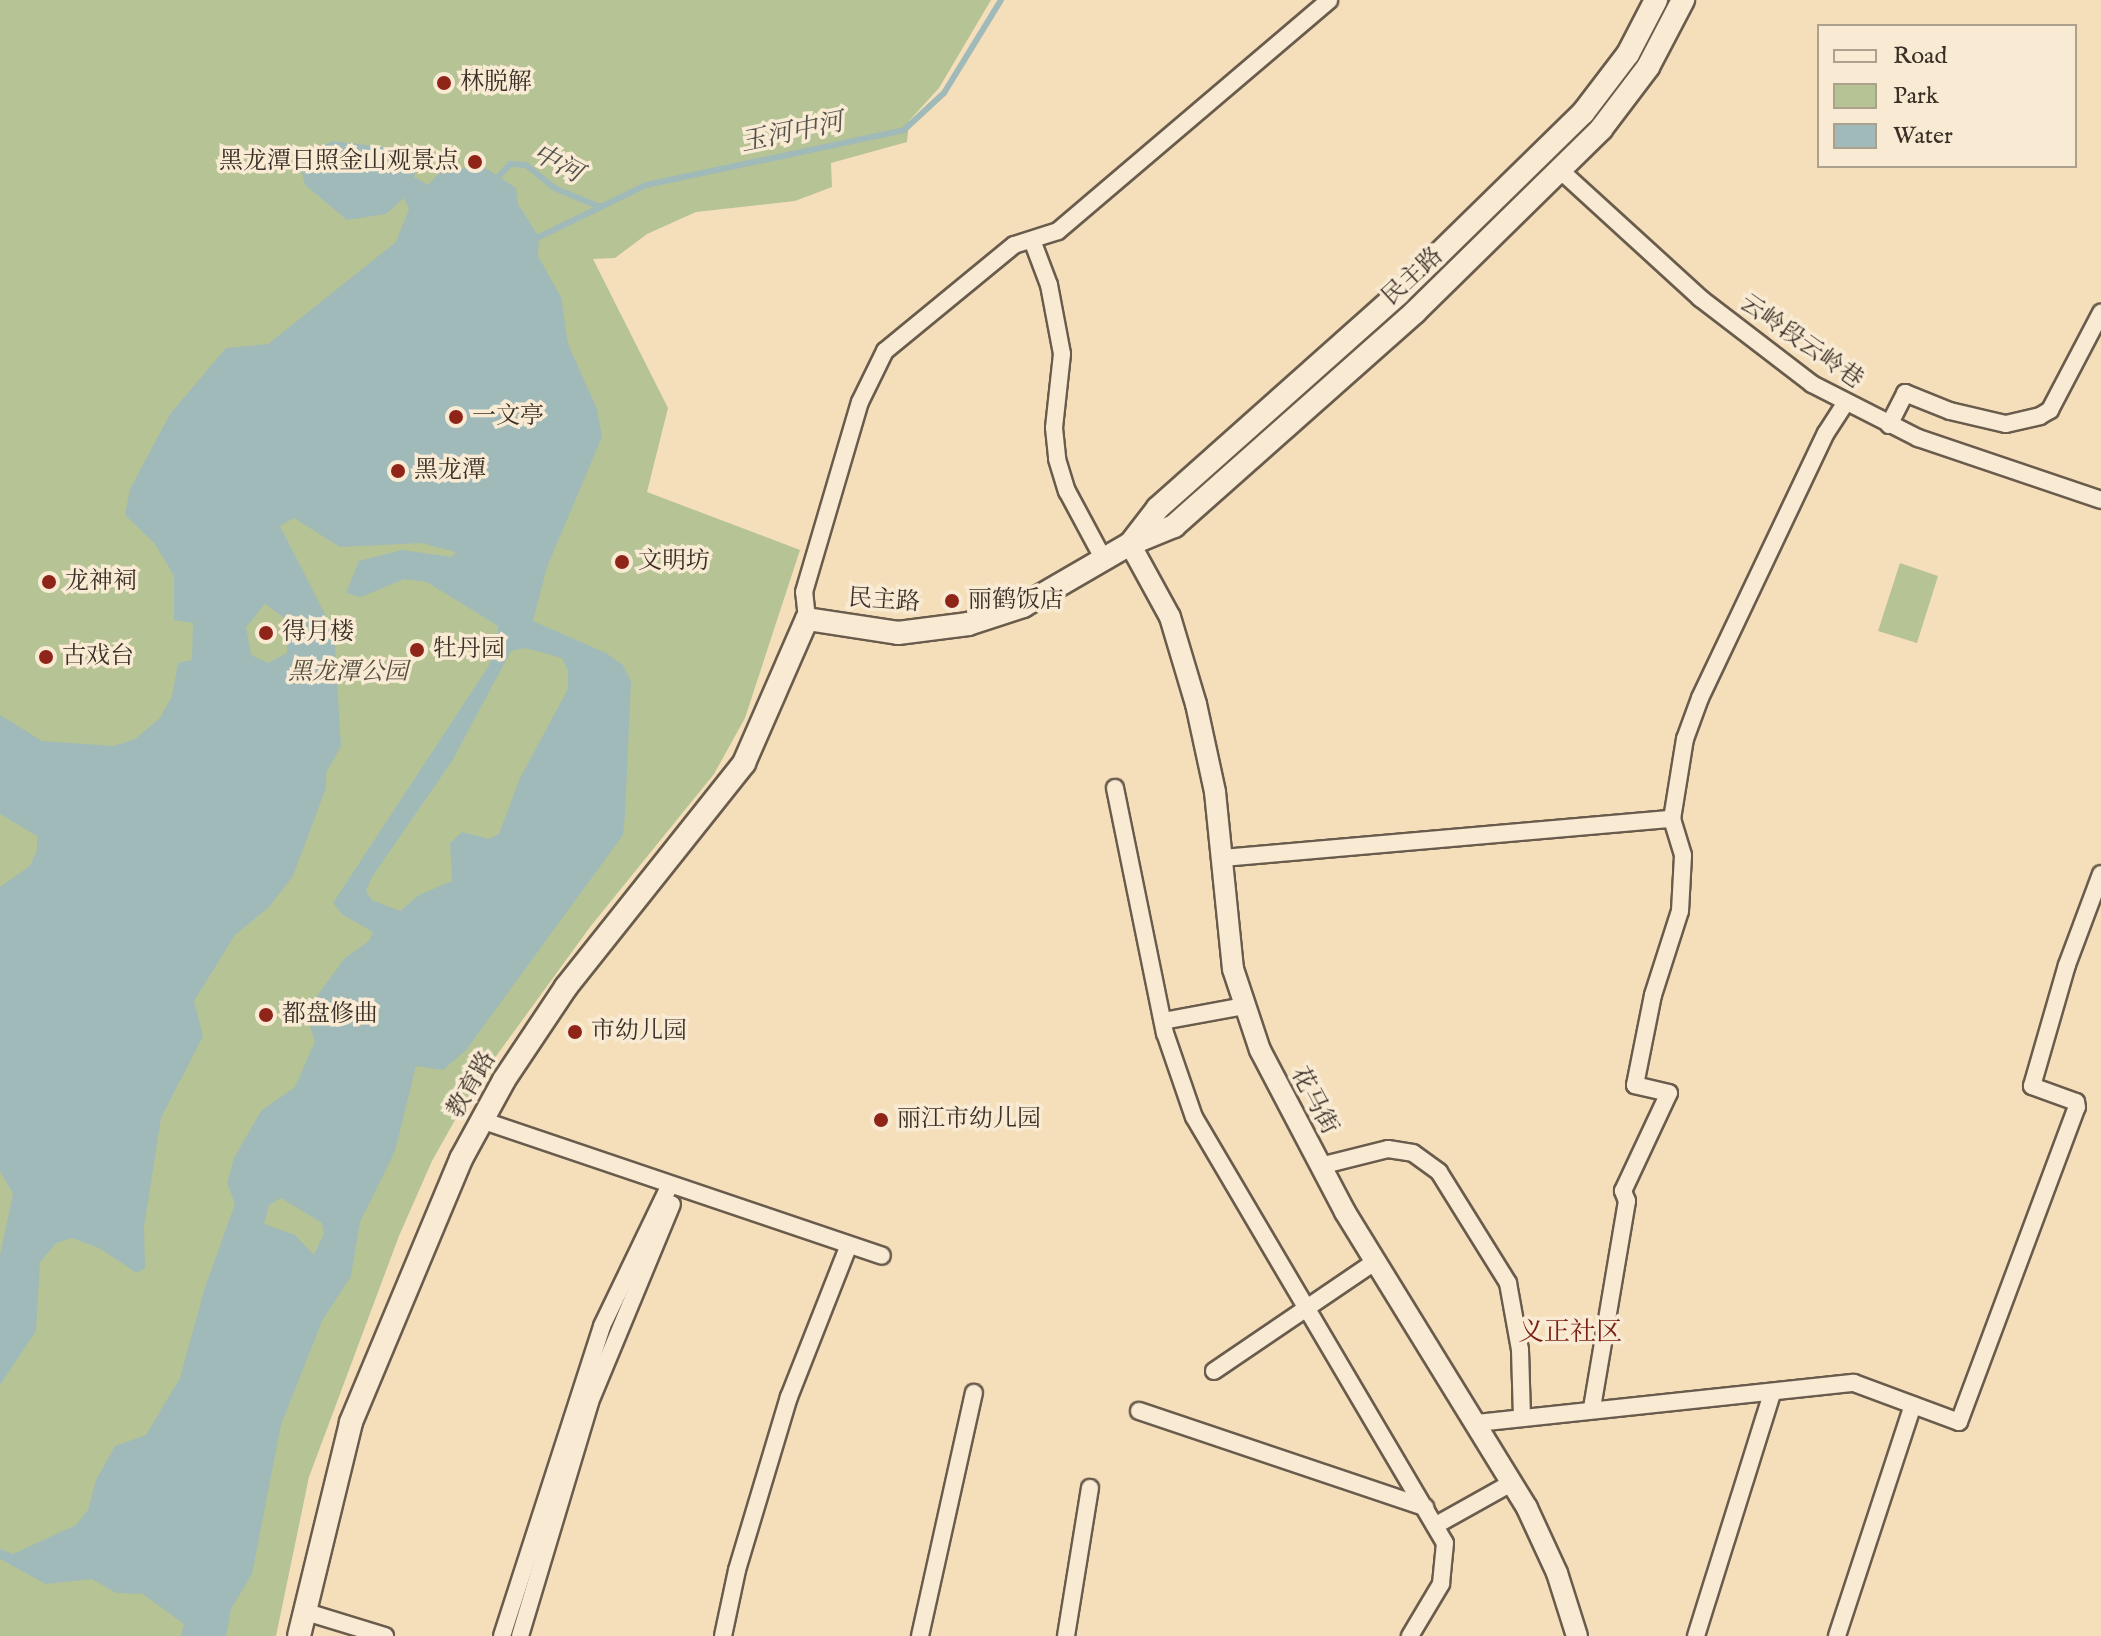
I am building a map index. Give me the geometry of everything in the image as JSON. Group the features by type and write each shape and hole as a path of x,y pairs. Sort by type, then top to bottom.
{"main road":[{"name":"民主路","path":"807,619 898,633 968,624 1023,606 1130,544 1174,526 1415,312 1560,170 1632,90 1683,0"},
{"name":"民主路","path":"1130,544 1158,508 1398,294 1583,113 1628,54 1651,2"},
{"name":"教育路","path":"299,1636 337,1467 365,1381 481,1120 566,987 744,763 807,619"}],"street":[{"path":"807,619 804,592 875,366 898,337 1014,245 1058,231 1329,0"},
{"name":"云岭段云岭巷","path":"1560,170 1700,298 1781,363 1845,404 1889,425 2101,500"},
{"path":"1032,240 1049,285 1062,354 1054,428 1057,459 1067,491 1104,560"},
{"path":"1889,425 1905,393 1950,411 2006,424 2040,416 2050,410 2101,313"},
{"path":"1592,1408 1627,1201 1623,1191 1669,1093 1635,1085 1653,995 1680,911 1683,855 1672,819 1685,739 1700,698 1826,433 1845,404"},
{"name":"花马街","path":"1130,544 1170,617 1184,660 1215,792 1233,969 1276,1087 1376,1261 1513,1482 1548,1551 1577,1636"},
{"path":"1115,788 1163,1021 1182,1089 1207,1145 1436,1525 1447,1553 1445,1574 1410,1636"},
{"path":"1222,858 1672,819"},
{"path":"1477,1423 1592,1408 1772,1394 1854,1383 1959,1422 2077,1107 2076,1102 2032,1086 2067,965 2101,874"},
{"path":"1163,1021 1244,1006"},
{"path":"481,1120 669,1187 882,1256"},
{"path":"1320,1166 1388,1149 1413,1153 1439,1172 1508,1283 1520,1350 1522,1416"},
{"path":"502,1636 602,1326 669,1187"},
{"path":"520,1636 590,1402 672,1204"},
{"path":"723,1636 737,1570 789,1397 849,1245"},
{"path":"1214,1371 1376,1261"},
{"path":"920,1636 974,1393"},
{"path":"1696,1636 1772,1394"},
{"path":"1837,1636 1913,1405"},
{"path":"1139,1411 1425,1507"},
{"path":"1436,1525 1513,1482"},
{"path":"1066,1636 1090,1488"},
{"path":"303,1611 385,1636"}],"green space":[{"name":"黑龙潭公园","path":"0,0 991,0 939,88 909,121 907,142 831,163 832,187 795,201 696,212 647,234 615,258 593,259 668,408 647,492 800,550 745,718 714,774 590,927 473,1088 432,1161 399,1236 309,1477 276,1636 0,1636"},
{"path":"1900,563 1938,576 1917,643 1878,631"}],"water":[{"path":"333,141 407,150 419,161 414,177 428,185 441,171 482,166 516,188 518,204 539,237 538,256 561,297 568,344 597,409 602,437 547,567 533,621 606,653 623,665 631,681 625,814 623,835 466,1050 443,1070 416,1066 395,1151 360,1222 351,1276 322,1321 281,1425 252,1574 231,1609 226,1636 181,1636 184,1624 143,1594 116,1593 92,1579 46,1584 0,1559 0,1549 13,1554 76,1525 88,1510 96,1480 115,1446 146,1435 180,1378 205,1287 235,1204 227,1183 234,1158 261,1111 295,1087 315,1041 305,1012 345,958 369,941 373,932 343,915 333,903 488,667 498,646 498,626 427,582 404,579 361,597 346,593 359,561 402,550 452,557 456,552 421,543 340,547 294,518 280,526 334,632 341,746 326,773 326,788 293,876 269,907 235,935 194,1001 203,1036 161,1118 144,1227 145,1268 137,1273 99,1248 72,1238 56,1243 40,1262 36,1331 0,1385 0,1255 13,1194 0,1171 0,887 30,866 37,850 37,836 0,814 0,715 42,741 114,746 135,739 160,718 172,696 178,663 192,660 193,623 174,620 174,576 155,544 125,515 130,489 170,414 226,348 268,344 396,242 409,209 404,198 386,214 347,220 305,185 300,165 304,153","holes":["265,604 286,619 287,653 268,663 251,655 246,627","525,648 562,658 568,671 568,689 520,778 499,834 489,839 462,832 450,843 452,881 419,895 400,911 372,900 366,891 372,877 452,761 511,651","281,1198 322,1223 324,1233 314,1255 295,1235 264,1224 269,1205"]}],"waterway":[{"name":"玉河中河","path":"539,237 646,185 904,130 944,93 1001,0"},
{"name":"中河","path":"499,176 510,164 526,165 554,188 600,207"}],"place":[{"name":"林脱解","path":"444,83"},
{"name":"黑龙潭日照金山观景点","path":"475,162"},
{"name":"一文亭","path":"456,417"},
{"name":"黑龙潭","path":"398,471"},
{"name":"文明坊","path":"622,562"},
{"name":"龙神祠","path":"49,582"},
{"name":"丽鹤饭店","path":"952,601"},
{"name":"得月楼","path":"266,633"},
{"name":"牡丹园","path":"417,650"},
{"name":"古戏台","path":"46,657"},
{"name":"都盘修曲","path":"266,1015"},
{"name":"市幼儿园","path":"575,1032"},
{"name":"丽江市幼儿园","path":"881,1120"}],"district":[{"name":"义正社区","path":"1570,1333"}]}
